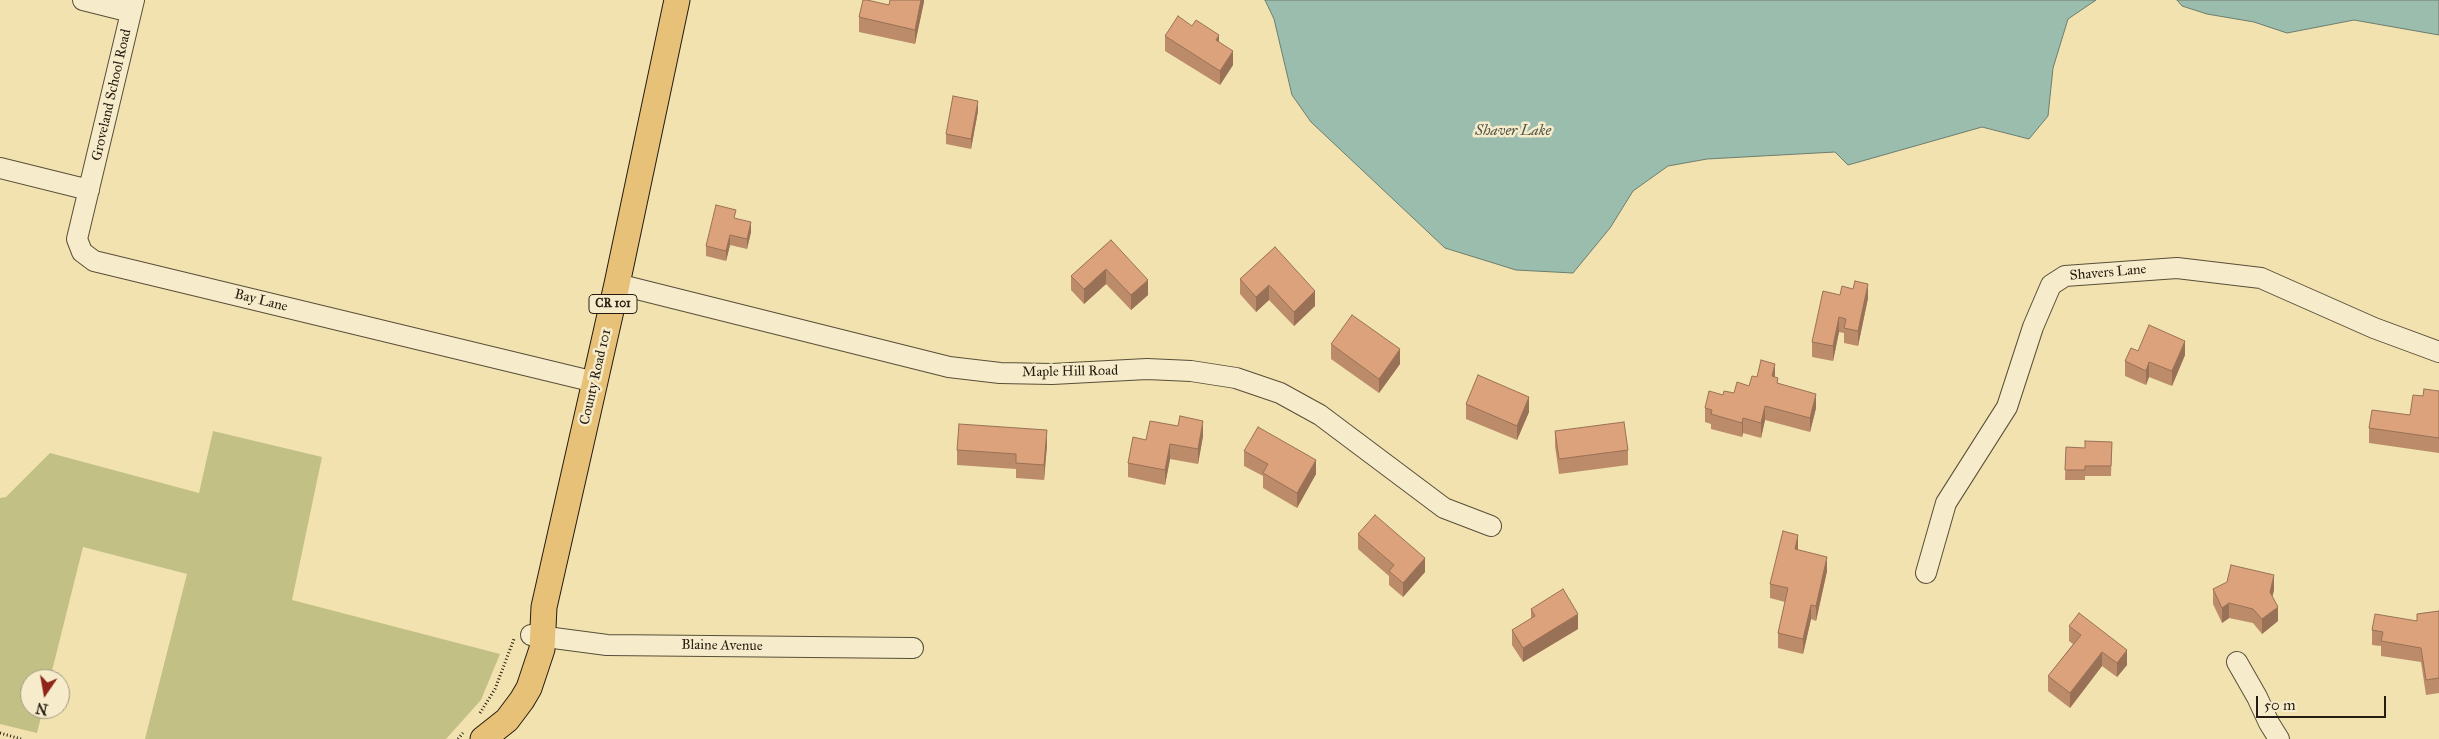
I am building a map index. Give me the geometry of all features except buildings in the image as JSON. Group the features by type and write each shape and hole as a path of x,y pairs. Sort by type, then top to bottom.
{"main road":[{"name":"County Road 101","path":"477,732 489,724 514,678 529,637 544,607 617,284 677,0"}],"street":[{"path":"83,0 132,6"},
{"name":"Groveland School Road","path":"90,190 132,6"},
{"path":"0,168 90,190"},
{"name":"Bay Lane","path":"90,190 77,239 82,252 94,261 595,382"},
{"name":"Shavers Lane","path":"1926,573 1946,503 2007,407 2033,327 2051,285 2065,276 2092,272 2177,268 2261,278 2374,328 2439,352"},
{"name":"Maple Hill Road","path":"617,284 949,367 1000,373 1052,374 1147,369 1191,371 1236,378 1280,393 1320,415 1444,508 1491,526"},
{"name":"Blaine Avenue","path":"529,637 607,645 913,648"},
{"path":"2237,662 2257,697 2268,723 2279,739"}],"path":[{"path":"458,739 477,732 495,689 529,637"},
{"path":"0,733 21,739"}],"shaded area":[{"path":"213,431 322,457 292,600 500,654 481,700 446,739 145,739 187,574 83,547 52,669 20,669 20,719 40,719 37,733 0,724 0,498 6,497 50,453 199,493"}],"water":[{"name":"Shaver Lake","path":"1265,0 2096,0 2068,19 2053,68 2048,116 2029,139 1982,127 1848,165 1835,152 1707,159 1668,166 1633,191 1610,228 1573,273 1516,270 1445,248 1311,122 1292,95 1274,19"},
{"path":"2177,0 2439,0 2439,35 2354,20 2287,33 2254,22 2207,14 2182,6"}]}
